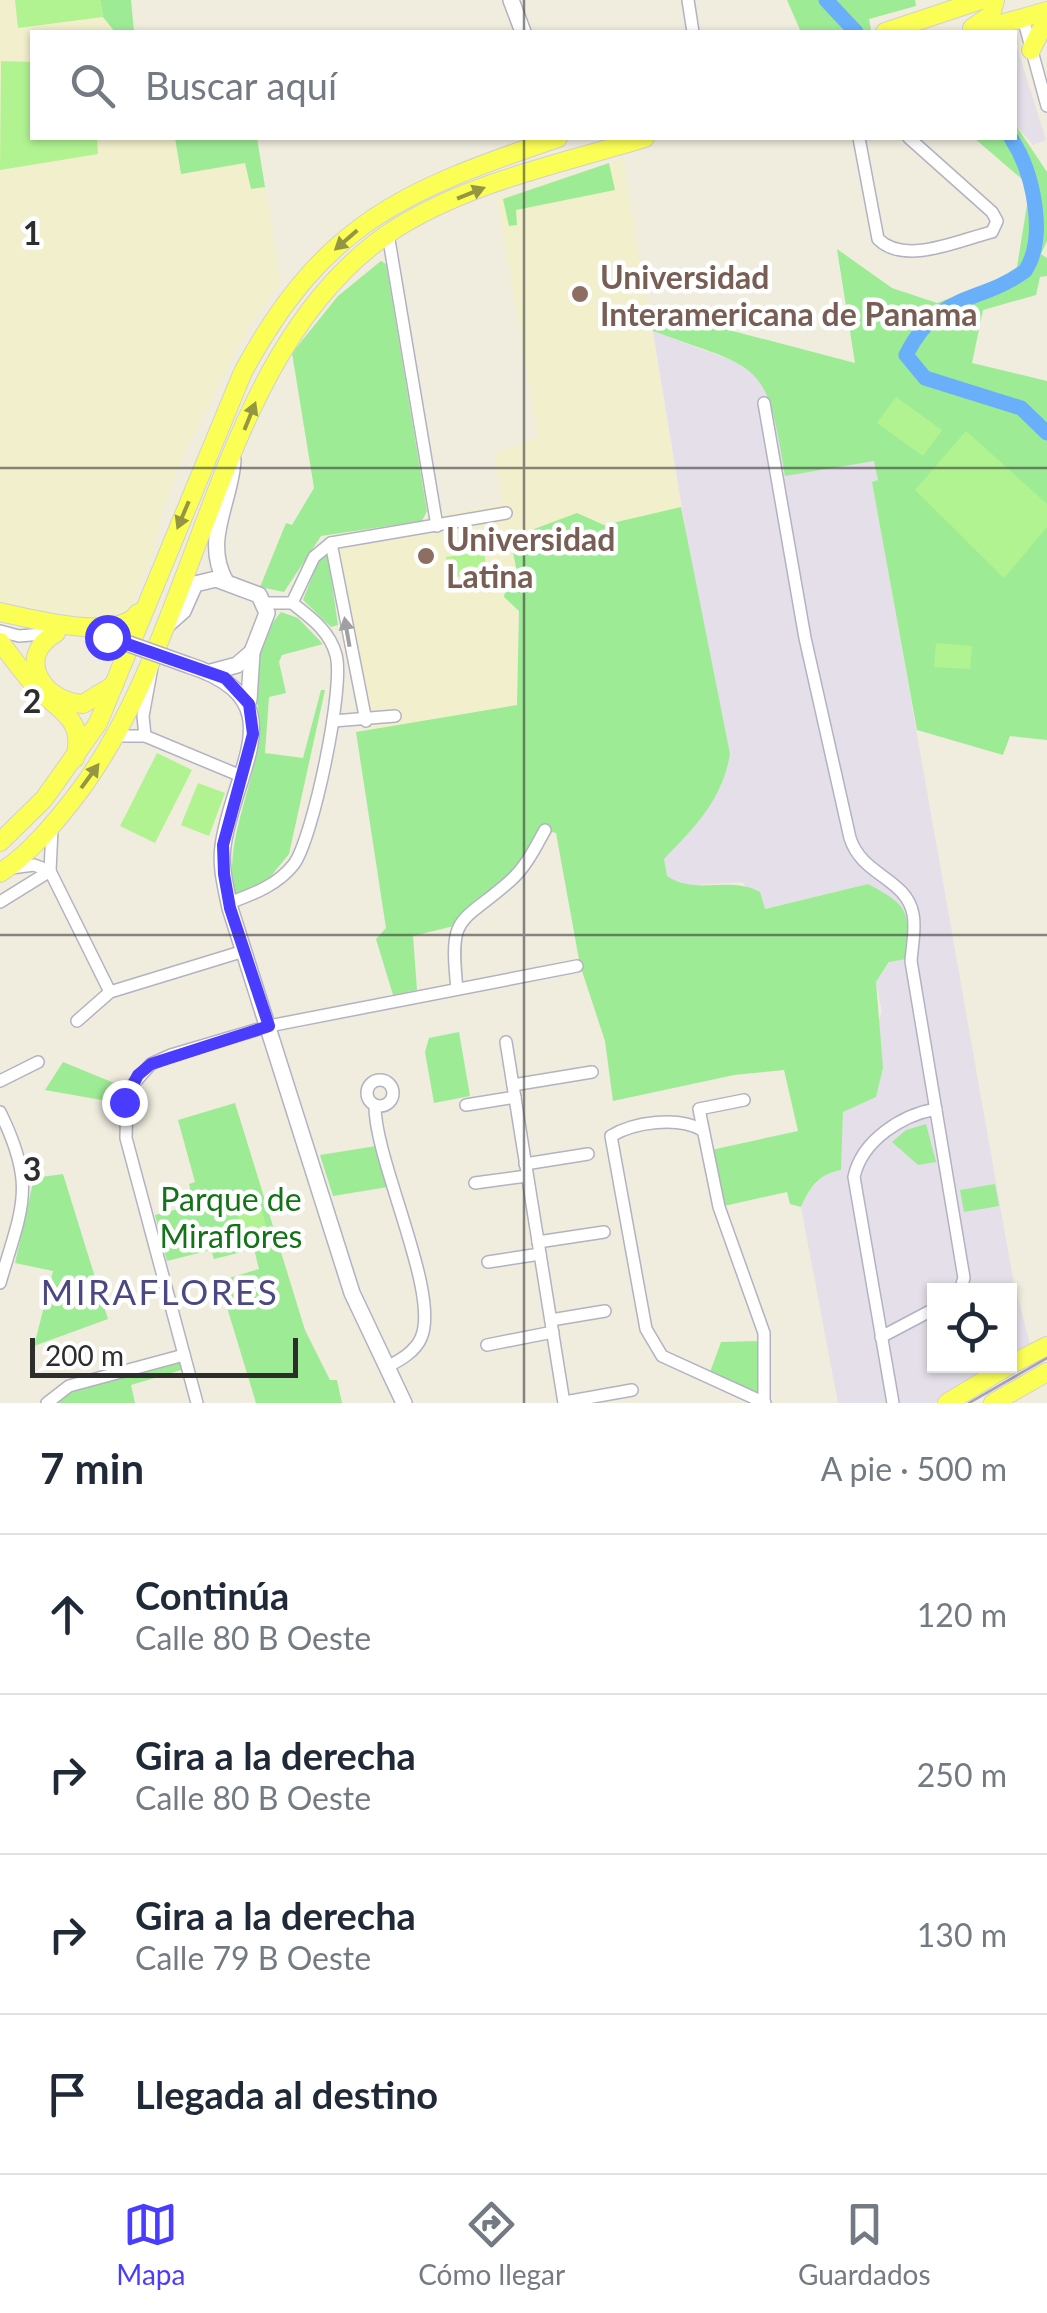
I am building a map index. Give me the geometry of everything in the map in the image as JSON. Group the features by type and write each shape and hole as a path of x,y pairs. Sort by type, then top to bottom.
{"main road":[{"path":"891,30 981,0"},
{"path":"966,30 990,15 994,0"},
{"path":"981,30 1000,25 1021,9 1047,15 1030,45"},
{"path":"0,842 73,763 98,723 243,372 268,326 308,274 384,208 414,191 554,140"},
{"path":"3,871 52,825 118,736 152,663 263,383 288,338 327,287 388,234 486,187 639,140"},
{"path":"0,614 120,628 134,620 153,586"},
{"path":"29,624 16,626 4,640 37,689 72,718 78,738 73,763"},
{"path":"65,633 42,644 35,658 34,670 46,689 63,700 83,704 114,684"},
{"path":"1017,1361 1047,1346"},
{"path":"993,1403 1047,1372"},
{"path":"948,1403 996,1373"}],"street":[{"path":"511,0 521,30"},
{"path":"688,0 693,30"},
{"path":"1021,9 1047,106"},
{"path":"1000,25 1019,30 1030,45"},
{"path":"560,140 568,162"},
{"path":"860,140 878,239 884,246 905,253 992,232 998,220 992,212 911,140"},
{"path":"388,234 437,526"},
{"path":"764,403 805,638 850,838 856,857 891,880 914,914 911,961 962,1283"},
{"path":"226,582 218,564 216,530 232,481 233,459"},
{"path":"292,603 314,557 331,543 506,512"},
{"path":"331,543 366,721"},
{"path":"165,626 182,611 195,584 207,579 260,595 266,603 265,623 252,652 249,704 253,734 223,845 229,902 352,1292 404,1403"},
{"path":"229,902 258,892 294,863 334,721 339,667 330,640 292,603 266,603"},
{"path":"0,614 65,633 115,639 212,672 234,685 249,704"},
{"path":"4,640 65,633"},
{"path":"212,672 236,665 252,652"},
{"path":"146,736 143,716 152,663"},
{"path":"339,667 353,666"},
{"path":"334,721 395,716"},
{"path":"118,736 146,736 241,776"},
{"path":"52,825 50,871 110,992"},
{"path":"457,989 454,954 458,925 473,907 519,871 545,830"},
{"path":"3,871 34,864 50,871"},
{"path":"0,902 50,871"},
{"path":"77,1021 110,992 244,951"},
{"path":"197,1403 126,1138 124,1102 138,1075 151,1064 269,1026 577,966"},
{"path":"506,1042 564,1403 632,1390"},
{"path":"0,1081 38,1062"},
{"path":"466,1106 592,1072"},
{"path":"702,1130 682,1122 611,1136 646,1329 662,1356 764,1403 764,1333 749,1280 724,1224 699,1109 744,1100"},
{"path":"375,1105 377,1129 411,1245 425,1321 417,1346 386,1367"},
{"path":"892,1403 856,1167 893,1124 936,1109"},
{"path":"0,1283 25,1190 24,1166 2,1120"},
{"path":"476,1183 588,1154"},
{"path":"488,1262 604,1232"},
{"path":"487,1345 605,1311"},
{"path":"881,1337 927,1312"},
{"path":"47,1403 69,1386 184,1355"}],"shaded area":[{"path":"0,0 131,0 134,30 30,30 30,140 257,140 281,283 250,324 185,453 161,514 153,554 126,618 68,617 0,605"},
{"path":"1017,48 1046,140 1033,145 1017,126"},
{"path":"623,159 681,507 604,526 518,577 517,705 370,730 337,545 445,524 443,515 502,503 494,454 538,437 497,199"},
{"path":"653,331 752,368 863,390 878,481 872,482 1014,1283 927,1283 927,1373 984,1373 935,1403 838,1403 801,1207 808,1191 828,1172 841,1170 843,1112 882,1012 876,982 890,962 868,884 764,909 742,882 681,886 667,876 663,859 730,754 703,635"},
{"path":"1017,1294 1030,1344 1017,1352"}],"green space":[{"path":"15,0 100,0 103,17 18,28"},
{"path":"100,0 131,0 134,30 113,30 103,17"},
{"path":"787,0 915,0 916,6 869,19 871,30 800,30"},
{"path":"1,61 30,62 30,140 97,140 98,154 0,170"},
{"path":"1017,127 1047,172 1047,241 1041,254 1047,258 1047,276 1040,277 1036,295 983,310 972,363 1047,381 1047,740 1010,736 1003,755 917,730 872,482 878,480 874,461 785,476 772,409 752,374 717,354 653,331 649,309 855,363 837,249 892,288 937,303 1016,273 1030,186 976,140 1017,140"},
{"path":"175,140 257,140 265,187 251,189 245,163 181,174"},
{"path":"609,163 615,190 516,210 517,225 509,226 503,199"},
{"path":"381,261 386,264 427,511 422,521 321,536 284,592 260,587 286,523 292,525 314,488 292,353 338,296"},
{"path":"896,397 942,430 923,456 877,423"},
{"path":"966,431 1047,504 1047,527 1004,578 915,490"},
{"path":"681,507 730,754 714,799 664,859 667,876 690,885 749,887 760,892 765,909 868,884 900,905 907,920 906,959 889,962 876,982 883,1068 876,1097 843,1112 841,1170 816,1182 801,1207 790,1204 787,1192 724,1206 711,1150 798,1131 784,1070 734,1075 613,1101 605,1041 580,965 556,833 545,830 528,862 458,925 413,936 417,990 393,995 376,939 386,928 356,732 517,705 519,611 504,597 507,582 518,577 510,538 577,513 604,525"},
{"path":"484,551 487,572 450,578 446,557"},
{"path":"320,556 328,556 338,625 331,627 303,600"},
{"path":"281,612 298,618 323,644 282,655 279,662 286,693 269,697 265,753 303,758 321,690 325,690 289,854 262,887 234,899 235,839 257,746 257,662 268,630"},
{"path":"936,643 972,646 970,669 934,667"},
{"path":"157,753 192,770 155,843 120,826"},
{"path":"198,783 225,793 209,836 181,825"},
{"path":"459,1032 470,1096 434,1103 425,1052 429,1038"},
{"path":"63,1062 119,1085 113,1102 45,1090"},
{"name":"Parque de Miraflores","path":"235,1103 305,1330 330,1380 337,1380 342,1403 256,1403 219,1281 259,1269 254,1249 214,1259 211,1250 167,1261 155,1215 194,1205 189,1184 195,1182 178,1120"},
{"path":"926,1124 936,1162 918,1165 892,1142 906,1130"},
{"path":"376,1146 388,1187 333,1196 320,1155"},
{"path":"63,1174 108,1319 34,1346 53,1271 15,1263 34,1178"},
{"path":"995,1184 999,1206 964,1212 960,1190"},
{"path":"260,1203 270,1240 246,1246 236,1209"},
{"path":"759,1341 761,1385 755,1398 709,1375 721,1342"},
{"path":"184,1355 188,1368 131,1385 135,1403 47,1403 69,1386"}],"waterway":[{"path":"826,0 854,30"},
{"path":"1012,140 1026,169 1035,205 1032,257 1025,271 946,309 918,334 906,355 925,378 1021,408 1047,433"}],"railway":[{"path":"969,1403 1047,1358"}],"place":[{"name":"Universidad Interamericana de Panama","path":"580,294"},
{"name":"Universidad Latina","path":"426,556"}],"district":[{"name":"MIRAFLORES","path":"160,1291"}],"route":[{"path":"107,637 225,678 249,704 253,734 223,845 224,874 230,908 269,1026 151,1064 138,1075 124,1102"}]}
